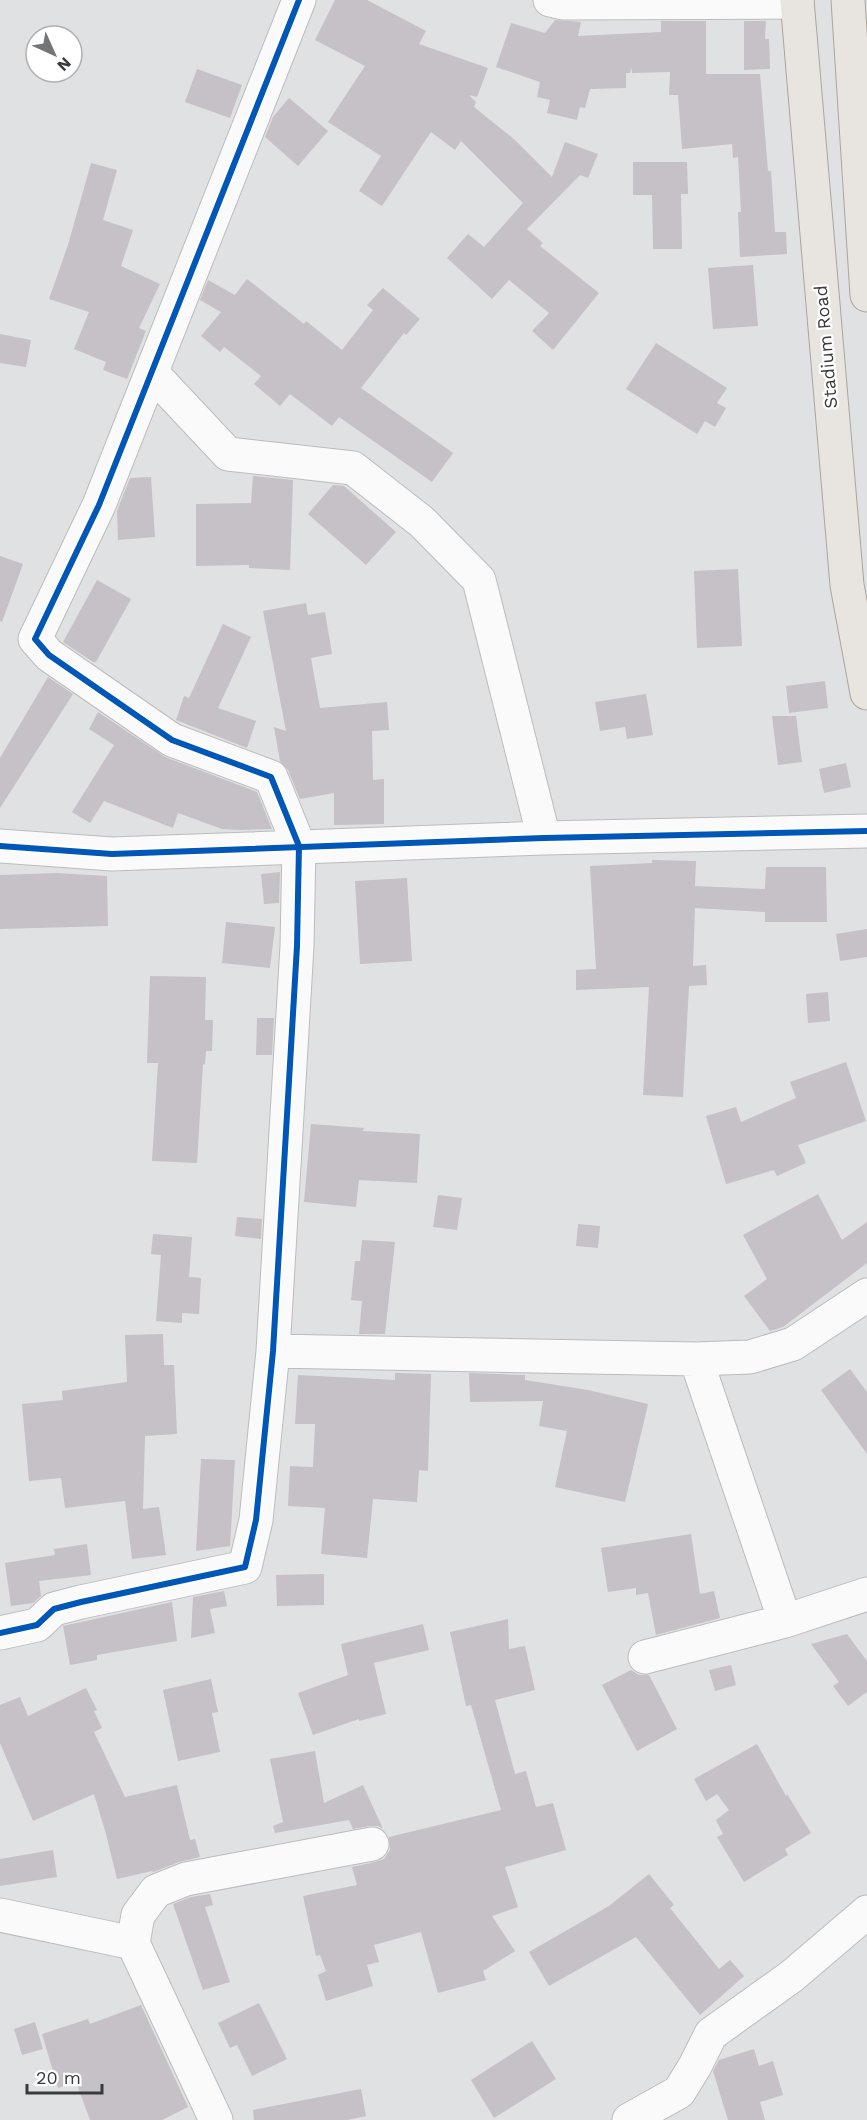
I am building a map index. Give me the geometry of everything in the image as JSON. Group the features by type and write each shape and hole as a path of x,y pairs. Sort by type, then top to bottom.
{"main road":[{"path":"848,0 867,295"},
{"name":"Stadium Road","path":"797,1 847,585 867,693"}],"street":[{"path":"0,1633 37,1625 54,1609 72,1604 245,1567 256,1520 273,1351 297,946 298,846 271,777 172,741 49,655 35,639 99,505 299,0"},
{"path":"550,0 563,3 797,1"},
{"path":"152,374 228,454 353,468 422,522 479,580 544,838"},
{"path":"0,846 112,854 544,838 867,831"},
{"path":"273,1351 696,1359 750,1357 793,1344 867,1295"},
{"path":"696,1359 785,1621"},
{"path":"645,1657 785,1621 867,1594"},
{"path":"216,2120 133,1943 138,1915 156,1891 186,1879 372,1844"},
{"path":"629,2120 679,2092 711,2034 792,1976 867,1912"},
{"path":"0,1915 133,1943"}],"building":[{"path":"335,0 367,0 426,31 419,44 488,68 477,97 469,95 476,102 474,107 515,140 552,177 565,142 598,154 588,178 580,175 527,229 543,243 540,246 599,293 553,350 532,331 549,313 509,280 492,299 447,258 468,234 484,247 523,203 461,141 455,150 431,132 382,206 359,191 381,156 328,122 365,66 315,40"},
{"path":"555,20 581,22 578,36 661,32 661,21 706,21 706,74 760,74 775,232 786,232 787,254 740,257 738,212 741,212 738,157 733,158 732,144 682,149 678,95 669,95 670,72 632,73 632,68 630,73 626,73 626,88 590,89 585,108 580,107 577,120 547,113 550,100 537,97 540,82 496,67 511,23 545,33"},
{"path":"744,21 766,21 765,39 769,39 770,69 744,70"},
{"path":"197,69 242,85 230,118 185,102"},
{"path":"289,98 328,131 298,166 265,137 273,117"},
{"path":"633,162 687,162 688,194 681,194 682,249 653,249 652,195 633,195"},
{"path":"91,163 117,170 103,220 133,230 121,266 160,284 139,328 146,331 127,379 103,370 106,362 74,349 89,312 49,299 68,245"},
{"path":"753,265 758,326 713,329 708,268"},
{"path":"247,279 304,324 306,321 342,350 373,310 367,305 383,288 420,319 406,335 404,333 361,388 453,453 432,482 339,417 332,426 290,394 280,406 254,384 261,376 224,347 220,352 201,336 221,312 200,300 208,280 235,295"},
{"path":"0,334 31,340 26,367 0,363"},
{"path":"656,343 727,388 717,403 726,408 715,427 705,421 697,434 626,389"},
{"path":"253,476 293,480 290,570 249,568 249,565 196,566 196,504 251,503"},
{"path":"151,477 155,537 118,540 117,511 130,478"},
{"path":"333,485 344,486 396,532 366,565 308,514"},
{"path":"0,556 23,564 2,622 0,621"},
{"path":"738,569 742,646 697,648 694,571"},
{"path":"97,580 131,599 96,662 93,662 63,642"},
{"path":"306,603 308,615 325,612 332,654 311,658 320,708 387,702 389,730 372,731 373,780 384,779 384,824 334,825 334,793 300,799 288,770 280,761 274,727 286,731 263,611"},
{"path":"223,624 251,637 218,708 256,721 247,748 176,720 184,696 189,698"},
{"path":"48,677 73,694 0,808 0,758"},
{"path":"825,681 828,708 789,713 786,686"},
{"path":"646,694 653,735 627,739 625,727 600,731 595,702"},
{"path":"98,712 165,757 257,792 272,829 222,829 178,813 173,828 104,801 90,823 72,812 114,745 89,729"},
{"path":"772,716 796,716 802,762 778,765"},
{"path":"846,763 851,787 824,793 819,769"},
{"path":"652,860 696,861 695,886 765,889 766,867 826,867 827,922 765,922 765,912 695,908 693,966 706,965 707,985 689,986 683,1097 643,1095 649,987 576,990 576,970 596,969 590,866 652,863"},
{"path":"280,872 279,903 264,904 261,874"},
{"path":"57,873 107,876 108,926 0,929 0,875"},
{"path":"407,878 412,961 360,964 355,881"},
{"path":"226,922 275,927 270,968 222,963"},
{"path":"867,929 867,957 840,961 836,934"},
{"path":"150,976 206,977 205,1020 213,1020 212,1051 206,1051 205,1065 203,1064 197,1163 152,1161 158,1063 147,1063"},
{"path":"828,992 830,1021 808,1023 806,994"},
{"path":"257,1018 274,1018 272,1055 256,1055"},
{"path":"846,1062 866,1121 798,1145 806,1163 777,1176 774,1170 726,1184 706,1116 736,1107 741,1122 796,1098 790,1082"},
{"path":"311,1124 364,1128 363,1131 420,1134 417,1183 359,1180 356,1207 304,1202"},
{"path":"818,1194 842,1240 867,1222 867,1263 783,1327 770,1331 744,1296 767,1279 743,1235"},
{"path":"438,1195 462,1198 457,1230 433,1227"},
{"path":"237,1217 262,1219 261,1239 235,1236"},
{"path":"578,1224 600,1226 598,1248 576,1246"},
{"path":"153,1234 192,1237 189,1277 201,1278 199,1314 182,1313 182,1323 156,1321 161,1255 151,1254"},
{"path":"362,1240 395,1242 385,1334 359,1334 362,1301 351,1300 355,1261 360,1261"},
{"path":"163,1334 164,1365 174,1365 177,1434 145,1436 143,1509 159,1507 166,1555 132,1559 125,1501 65,1508 61,1478 29,1481 22,1404 63,1400 62,1391 127,1382 125,1335"},
{"path":"850,1369 867,1392 867,1454 821,1390"},
{"path":"395,1373 431,1374 428,1471 419,1470 417,1502 373,1499 367,1558 321,1554 325,1508 288,1506 290,1466 313,1467 315,1424 295,1424 298,1375 395,1380"},
{"path":"469,1373 525,1375 525,1380 588,1390 648,1404 625,1502 555,1487 567,1431 539,1426 543,1401 470,1402"},
{"path":"201,1459 235,1460 230,1546 196,1551"},
{"path":"691,1534 700,1594 714,1591 720,1618 656,1635 648,1593 636,1595 636,1588 608,1592 601,1548"},
{"path":"87,1544 91,1575 39,1581 41,1596 33,1603 11,1606 5,1563 55,1555 54,1549"},
{"path":"324,1574 324,1605 277,1606 276,1575"},
{"path":"224,1591 227,1606 210,1609 215,1633 191,1638 193,1597"},
{"path":"172,1602 177,1641 97,1655 97,1660 70,1665 63,1626"},
{"path":"508,1619 509,1649 525,1646 535,1690 495,1700 515,1774 526,1771 536,1807 553,1803 566,1850 505,1867 518,1907 492,1916 515,1951 483,1971 486,1980 438,1993 421,1932 374,1945 379,1962 367,1965 373,1986 326,2001 318,1975 326,1971 320,1955 316,1956 303,1896 357,1885 352,1867 384,1859 390,1850 389,1837 501,1810 471,1705 466,1706 450,1632"},
{"path":"423,1624 429,1650 374,1663 386,1714 359,1721 359,1719 313,1735 298,1693 348,1675 341,1644"},
{"path":"847,1634 867,1661 867,1692 848,1706 833,1686 839,1682 811,1644"},
{"path":"731,1665 736,1685 715,1691 709,1670"},
{"path":"631,1670 639,1675 649,1675 677,1729 637,1751 602,1685"},
{"path":"211,1679 218,1712 212,1713 220,1752 178,1761 163,1690"},
{"path":"86,1688 97,1710 94,1711 102,1728 94,1732 125,1797 177,1785 190,1840 195,1839 200,1857 153,1872 117,1879 94,1794 33,1821 0,1743 0,1705 20,1697 28,1716"},
{"path":"757,1744 786,1796 787,1794 811,1833 785,1849 788,1855 744,1882 717,1837 723,1834 716,1820 729,1810 717,1794 706,1801 694,1779"},
{"path":"315,1751 324,1803 363,1785 383,1829 378,1826 369,1826 353,1829 349,1820 275,1833 273,1826 283,1822 270,1759"},
{"path":"53,1850 57,1877 0,1886 0,1859"},
{"path":"649,1874 674,1905 670,1908 719,1969 730,1960 744,1976 700,2015 636,1937 549,1986 529,1952 609,1906"},
{"path":"210,1894 213,1905 205,1907 230,1982 203,1990 173,1904 191,1897"},
{"path":"259,2003 287,2059 252,2076 237,2045 230,2048 218,2023"},
{"path":"141,2005 188,2107 162,2120 90,2120 76,2082 58,2088 42,2034 88,2019 90,2024"},
{"path":"35,2022 43,2049 22,2055 14,2029"},
{"path":"532,2041 556,2079 494,2118 471,2080"},
{"path":"754,2049 759,2066 773,2061 783,2095 760,2102 765,2120 728,2120 713,2071 719,2060"},
{"path":"361,2089 366,2116 347,2120 254,2120 253,2110"}],"cycle path":[{"path":"0,1633 37,1625 54,1609 245,1567 256,1520 273,1351 297,946 299,846 271,777 172,740 49,655 35,639 99,505 299,0"},
{"path":"0,846 112,854 544,838 867,831"}]}
